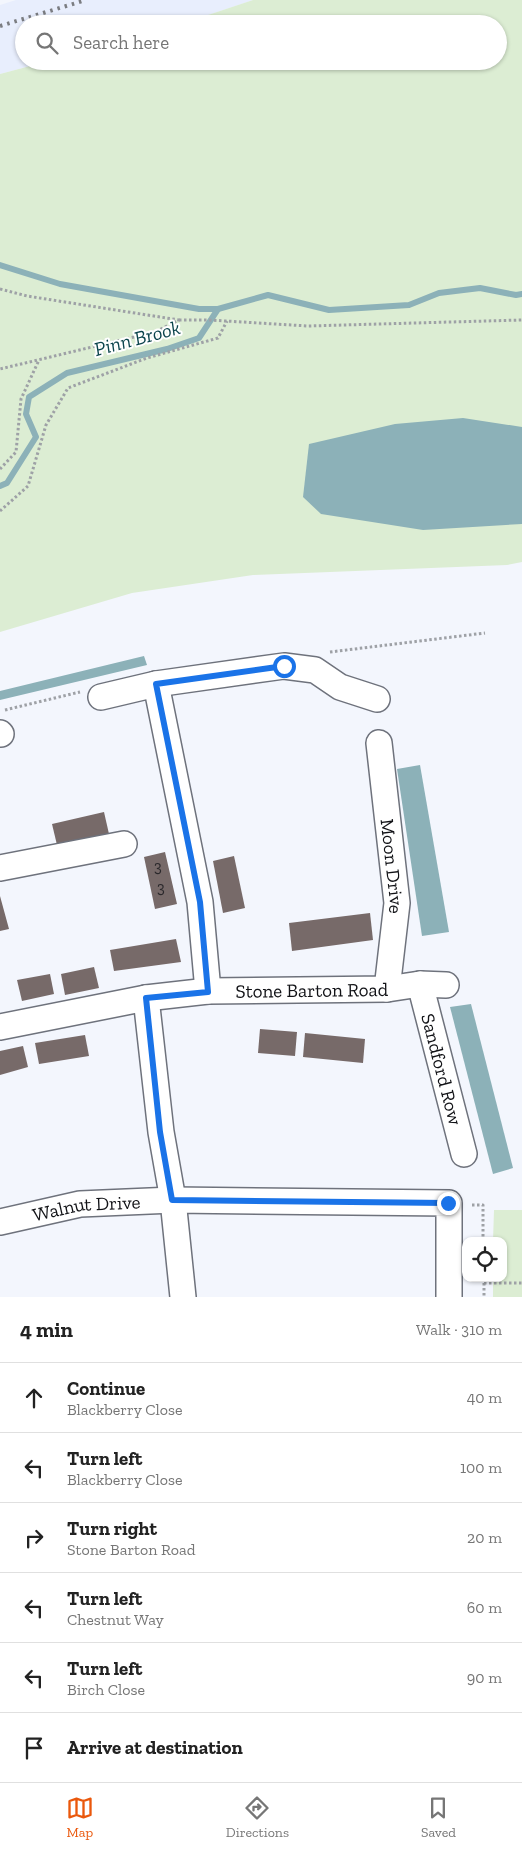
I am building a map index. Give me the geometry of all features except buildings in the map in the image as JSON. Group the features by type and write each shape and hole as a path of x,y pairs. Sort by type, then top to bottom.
{"street":[{"path":"102,697 156,684 284,666 315,670 340,687 377,699"},
{"path":"156,684 200,902 208,992"},
{"name":"Moon Drive","path":"379,743 397,903 387,989"},
{"path":"0,868 124,844"},
{"name":"Stone Barton Road","path":"0,1026 146,998 208,992 387,989 420,984 446,985"},
{"name":"Sandford Row","path":"420,984 464,1154"},
{"path":"146,998 160,1132 172,1200 183,1297"},
{"name":"Walnut Drive","path":"0,1222 80,1204 172,1200 448,1203"},
{"path":"448,1203 449,1297"}],"path":[{"path":"0,288 27,296 179,320 308,326 522,320"},
{"path":"0,369 155,332 179,320"},
{"path":"0,511 28,486 46,424 68,388 147,358 218,338 228,321"},
{"path":"0,469 16,452 21,399 39,359"},
{"path":"448,1203 483,1205 484,1237"},
{"path":"484,1282 484,1297"},
{"path":"507,1282 522,1283"}],"shaded area":[{"path":"16,0 253,0 208,15 15,15 15,70 0,74 0,5"}],"green space":[{"path":"253,0 522,0 522,562 507,565 253,575 132,593 0,632 0,74 15,70 507,70 507,15 208,15"},
{"path":"494,1210 522,1210 522,1297 493,1297 493,1282 507,1282 507,1237 493,1237"}],"water":[{"path":"463,418 522,427 522,524 423,530 321,514 303,497 309,444 395,424"},
{"path":"144,656 147,665 0,700 0,691"},
{"path":"420,765 449,932 422,936 397,769"},
{"path":"471,1004 513,1168 493,1174 450,1007"}],"waterway":[{"path":"0,265 60,284 199,309 218,309"},
{"name":"Pinn Brook","path":"0,486 7,483 36,437 26,414 29,397 67,373 167,349 199,338 218,309 268,295 329,310 409,305 439,293 480,288 516,295 522,294"}],"railway":[{"path":"36,15 86,0"},
{"path":"0,26 15,21"}],"route":[{"path":"284,666 156,684 200,902 208,992 146,998 160,1132 172,1200 448,1203"}]}
